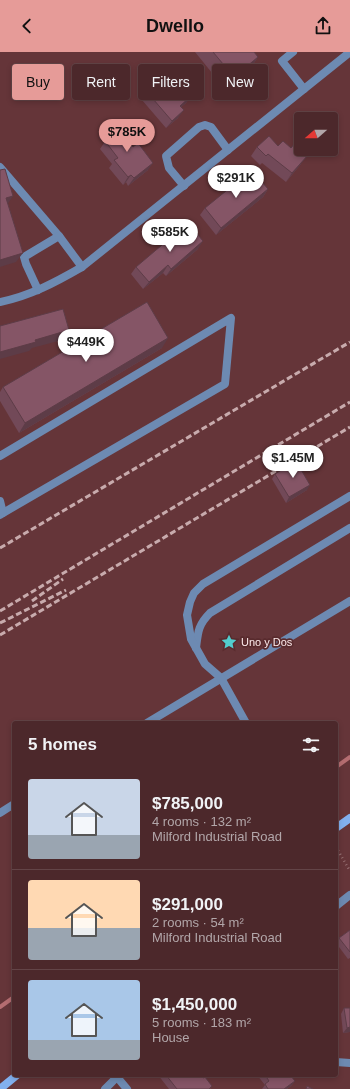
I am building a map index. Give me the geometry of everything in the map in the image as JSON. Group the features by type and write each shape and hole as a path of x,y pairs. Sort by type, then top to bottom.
{"street":[{"path":"293,52 282,61 304,89"},
{"path":"0,302 38,290 82,267 350,52"},
{"path":"184,186 169,168 166,156 199,127 205,125 211,127 228,150"},
{"path":"0,167 59,236 82,267"},
{"path":"38,290 24,257 59,236"},
{"path":"0,456 231,318 224,384 1,514 0,501"},
{"path":"245,721 221,678 205,664 191,639 187,615 194,593 203,584 350,496"},
{"path":"196,648 202,621 210,613 350,528"},
{"path":"150,721 350,601"},
{"path":"0,813 12,805"},
{"path":"338,827 350,818"},
{"path":"338,904 350,895"},
{"path":"338,1062 350,1063"},
{"path":"0,1088 14,1077"},
{"path":"105,1089 117,1077"},
{"path":"119,1077 127,1089"}],"path":[{"path":"338,850 350,870"}],"building":[{"path":"213,52 254,52 258,57 250,64 223,64"},
{"path":"154,100 187,100 180,106 184,110 172,121"},
{"path":"113,123 133,147 138,143 153,163 134,178 131,175 128,177 114,160 118,158 105,141 110,137 105,130"},
{"path":"269,136 278,146 283,141 291,148 294,144 294,156 307,156 292,173 268,154 266,156 257,147"},
{"path":"5,169 13,196 6,198 23,253 0,260 0,170"},
{"path":"252,170 268,189 221,228 205,208"},
{"path":"188,223 203,241 171,269 168,265 149,282 136,267"},
{"path":"147,302 168,338 25,423 3,387"},
{"path":"63,309 69,330 35,340 36,342 0,352 0,326"},
{"path":"296,461 310,485 289,497 275,474"},
{"path":"350,930 350,952 339,938"},
{"path":"344,1008 350,1008 350,1027 347,1028"},
{"path":"168,1077 205,1077 212,1086 209,1089 177,1089"},
{"path":"266,1077 292,1077 295,1081 284,1089 268,1089 265,1084 269,1081"},
{"path":"307,1086 313,1089 306,1089"}],"waterway":[{"path":"338,766 350,757"},
{"path":"0,1007 12,998"}],"railway":[{"path":"0,548 350,342"},
{"path":"0,611 350,402"},
{"path":"0,635 350,427"},
{"path":"32,601 63,579"},
{"path":"0,623 66,590"}],"place":[{"name":"Uno y Dos","path":"229,642"}]}
